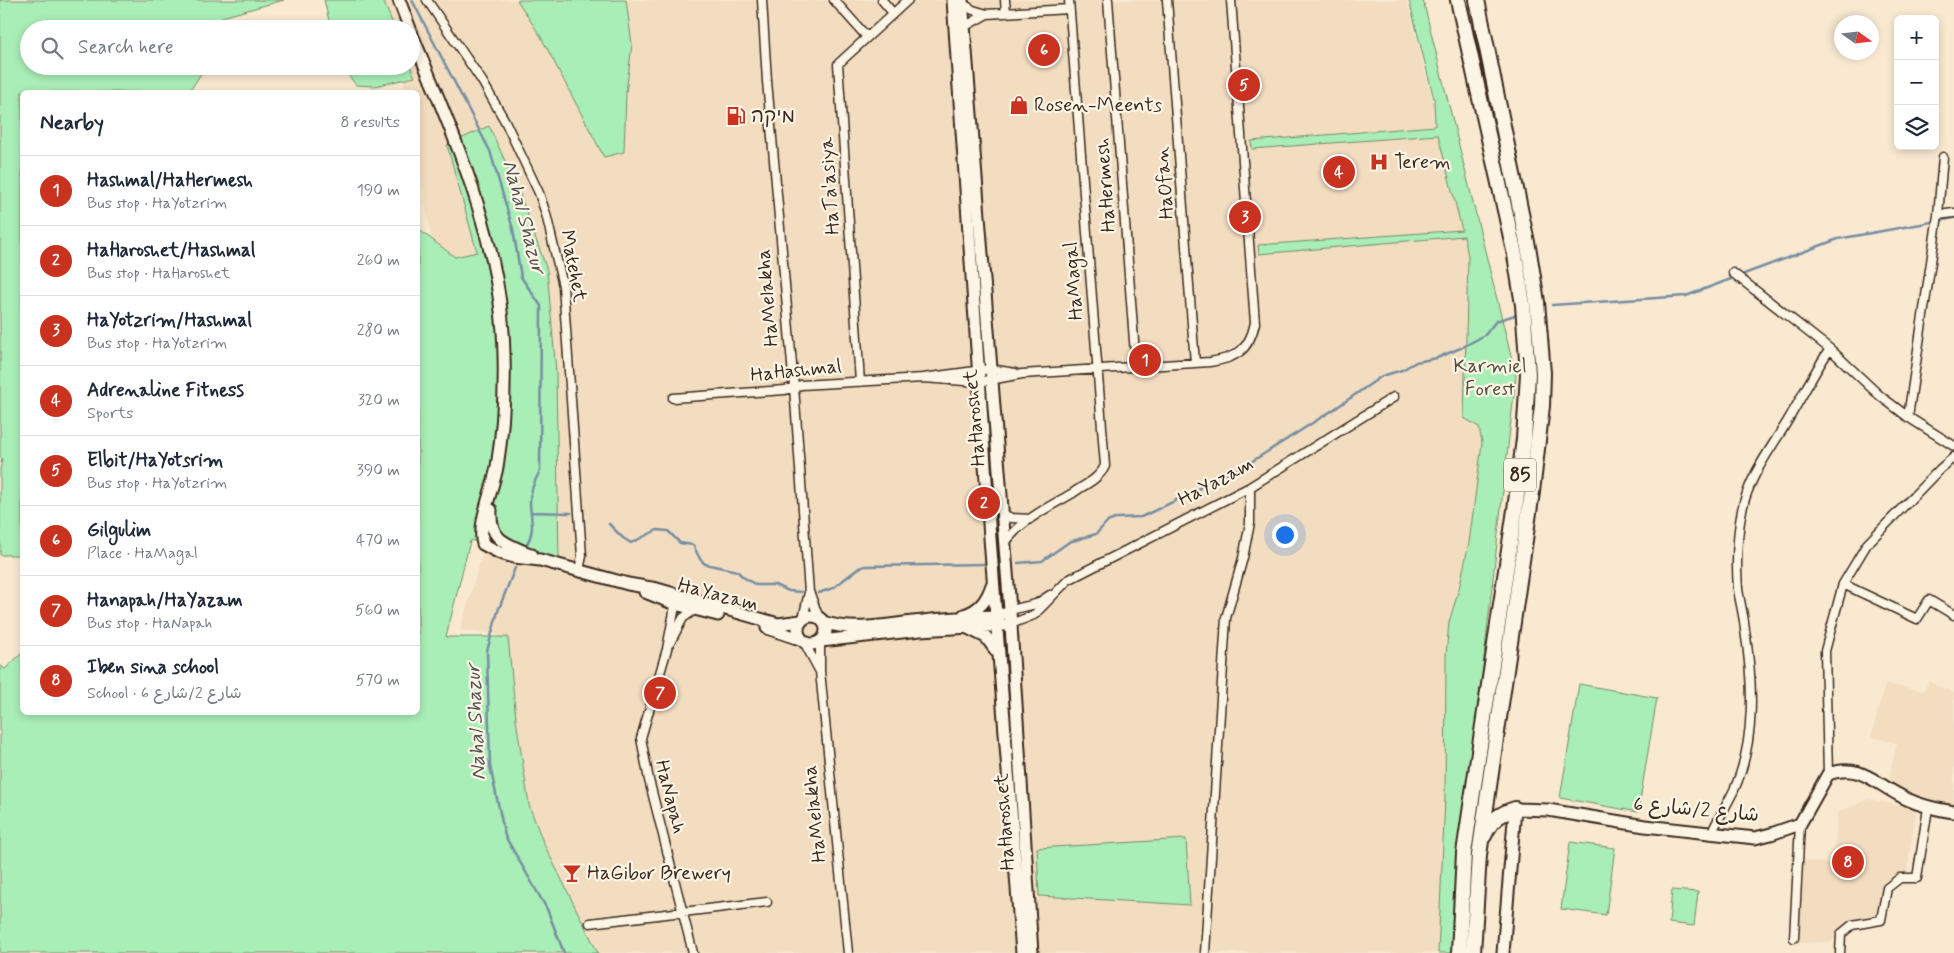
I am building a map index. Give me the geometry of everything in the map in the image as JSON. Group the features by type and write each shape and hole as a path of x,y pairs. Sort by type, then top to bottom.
{"highway":[{"name":"85","path":"1458,0 1515,255 1523,304 1528,374 1527,414 1516,510 1464,853 1459,953"},
{"name":"85","path":"1473,953 1476,882 1480,843 1532,492 1542,406 1543,374 1537,302 1529,252 1477,0"},
{"path":"1488,782 1496,803 1506,809 1515,809"},
{"path":"1480,843 1487,828 1494,819 1501,814 1515,809"}],"street":[{"path":"398,0 407,20"},
{"name":"Matehet","path":"427,0 482,81 505,121 539,193 546,214 563,286 582,556 579,570"},
{"name":"HaMelakha","path":"762,0 809,592 798,630 820,671"},
{"path":"834,0 867,37"},
{"path":"882,0 893,13"},
{"name":"HaTa'asiya","path":"860,382 838,64 908,0"},
{"path":"1005,0 1006,13"},
{"name":"HaMagal","path":"1004,544 1012,534 1030,519 1092,481 1105,466 1069,0"},
{"name":"HaHermesh","path":"1108,0 1136,367"},
{"name":"HaOfan","path":"1167,0 1195,363"},
{"path":"985,375 1210,362 1234,357 1253,334 1255,323 1231,0"},
{"path":"959,1 973,10 987,14 1069,9"},
{"name":"HaHaroshet","path":"959,1 964,27 985,375 996,621 1022,953"},
{"name":"HaHaroshet","path":"959,1 985,375 1002,514 1010,610 1032,953"},
{"path":"964,27 987,14"},
{"name":"HaYazam","path":"420,53 480,210 496,279 504,353 502,424 492,493 481,529 483,544 507,555 540,560 579,570 677,600 778,624 802,620"},
{"path":"1908,417 1938,215 1943,157"},
{"path":"1938,215 1954,213"},
{"path":"1734,273 1830,349 1879,395 1908,417 1954,446"},
{"path":"1711,834 1734,789 1749,738 1749,664 1738,590 1737,564 1742,510 1749,483 1762,459 1782,430 1830,349"},
{"name":"HaHashmal","path":"673,398 785,390 801,385 985,375"},
{"name":"HaHashmal","path":"923,378 985,375"},
{"name":"HaYazam","path":"821,641 921,626 955,618 1011,624 1034,615 1042,609 1054,593 1068,580 1250,486 1394,397"},
{"path":"1794,938 1800,824 1828,774 1825,651 1843,584 1867,544 1954,457"},
{"path":"1205,953 1224,638 1226,618 1243,558 1250,522 1250,486"},
{"path":"1002,514 1012,518 1030,519"},
{"path":"955,618 969,614 984,603 994,578"},
{"path":"1843,584 1918,619 1929,600 1954,616"},
{"name":"HaMelakha","path":"809,592 826,632 821,641 820,671 848,953"},
{"name":"HaYazam","path":"821,620 848,628 966,627 996,621 1010,610 1036,604 1054,593"},
{"name":"HaYazam","path":"677,600 696,609 777,630 802,640"},
{"name":"HaNapah","path":"677,600 667,649 641,738 647,772 694,953"},
{"name":"HaNapah","path":"667,649 683,618 696,609"},
{"path":"802,620 813,616 821,620"},
{"path":"966,627 989,640 999,655"},
{"path":"802,640 813,644 821,641"},
{"path":"1828,774 1845,770 1858,772 1899,795 1928,808 1954,812"},
{"path":"1840,953 1841,934 1852,925 1881,920 1887,888 1900,878 1917,878 1928,808"},
{"path":"1503,953 1515,809"},
{"name":"شارع 2/شارع 6","path":"1515,809 1548,810 1591,818 1755,838 1800,824"},
{"path":"590,923 767,902"}],"shaded area":[{"path":"381,0 1407,0 1497,356 1446,953 526,953 500,635 460,630 483,552 420,171 420,90 406,90 403,75 420,75 420,20 389,20"},
{"path":"1929,682 1954,693 1954,804 1949,805 1895,788 1889,777 1897,743 1871,737 1885,684 1923,691"},
{"path":"1869,799 1916,809 1907,872 1884,885 1878,916 1849,919 1838,929 1832,942 1798,943 1804,860 1834,864 1837,813"}],"green space":[{"path":"0,0 284,0 222,17 221,20 20,20 20,75 200,75 190,90 20,90 20,555 0,555 0,470 2,459 0,458"},
{"path":"324,0 383,0 391,20 329,20"},
{"path":"517,0 626,0 632,44 626,93 624,152 604,157 541,37"},
{"name":"Karmiel Forest","path":"1409,0 1423,0 1516,376 1485,649 1454,953 1438,953 1445,798 1446,656 1449,622 1459,589 1469,543 1482,443 1479,427 1464,418 1468,256 1464,236 1259,254 1258,245 1462,230 1438,135 1252,149 1251,141 1435,126 1434,99"},
{"path":"348,75 414,75 415,77 375,86 356,85"},
{"path":"489,126 518,189 547,270 556,372 559,559 493,539 470,541 446,637 508,637 516,719 529,805 543,842 598,953 0,953 0,665 5,669 20,655 20,715 420,715 420,231 455,257 477,252 447,145"},
{"path":"1579,684 1657,698 1638,812 1560,798"},
{"path":"1186,839 1190,905 1039,896 1037,848"},
{"path":"1570,842 1615,848 1606,915 1561,909"},
{"path":"1672,890 1698,892 1694,926 1669,923"}],"waterway":[{"name":"Nahal Shazur","path":"412,0 490,151 513,229 521,277 541,306 540,471 531,493 532,528 527,544"},
{"path":"1744,274 1838,239 1954,218"},
{"path":"1552,305 1686,296 1731,279"},
{"path":"1018,563 1042,561 1069,542 1096,534 1107,522 1118,518 1141,517 1196,491 1206,482 1228,474 1251,462 1333,410 1382,376 1402,370 1416,362 1437,358 1463,347 1485,335 1496,321 1515,315"},
{"path":"531,512 571,513"},
{"path":"609,524 631,543 657,530 668,531 680,543 693,545 700,559 705,564 737,571 756,585 775,585 789,591 801,592"},
{"path":"819,593 833,588 859,568 865,566 984,564"},
{"name":"Nahal Shazur","path":"515,568 498,611 487,651 490,766 505,836 547,909 564,953"}],"place":[{"name":"Gilgulim","path":"1044,50"},
{"name":"Elbit/HaYotsrim","path":"1244,85"},
{"name":"Rosen-Meents","path":"1019,105"},
{"name":"מיקה","path":"736,116"},
{"name":"Terem","path":"1379,162"},
{"name":"Adrenaline Fitness","path":"1339,172"},
{"name":"HaYotzrim/Hashmal","path":"1245,217"},
{"name":"Hashmal/HaHermesh","path":"1145,360"},
{"name":"HaHaroshet/Hashmal","path":"984,503"},
{"name":"Hanapah/HaYazam","path":"660,693"},
{"name":"Iben sina school","path":"1848,862"},
{"name":"HaGibor Brewery","path":"572,873"}]}
